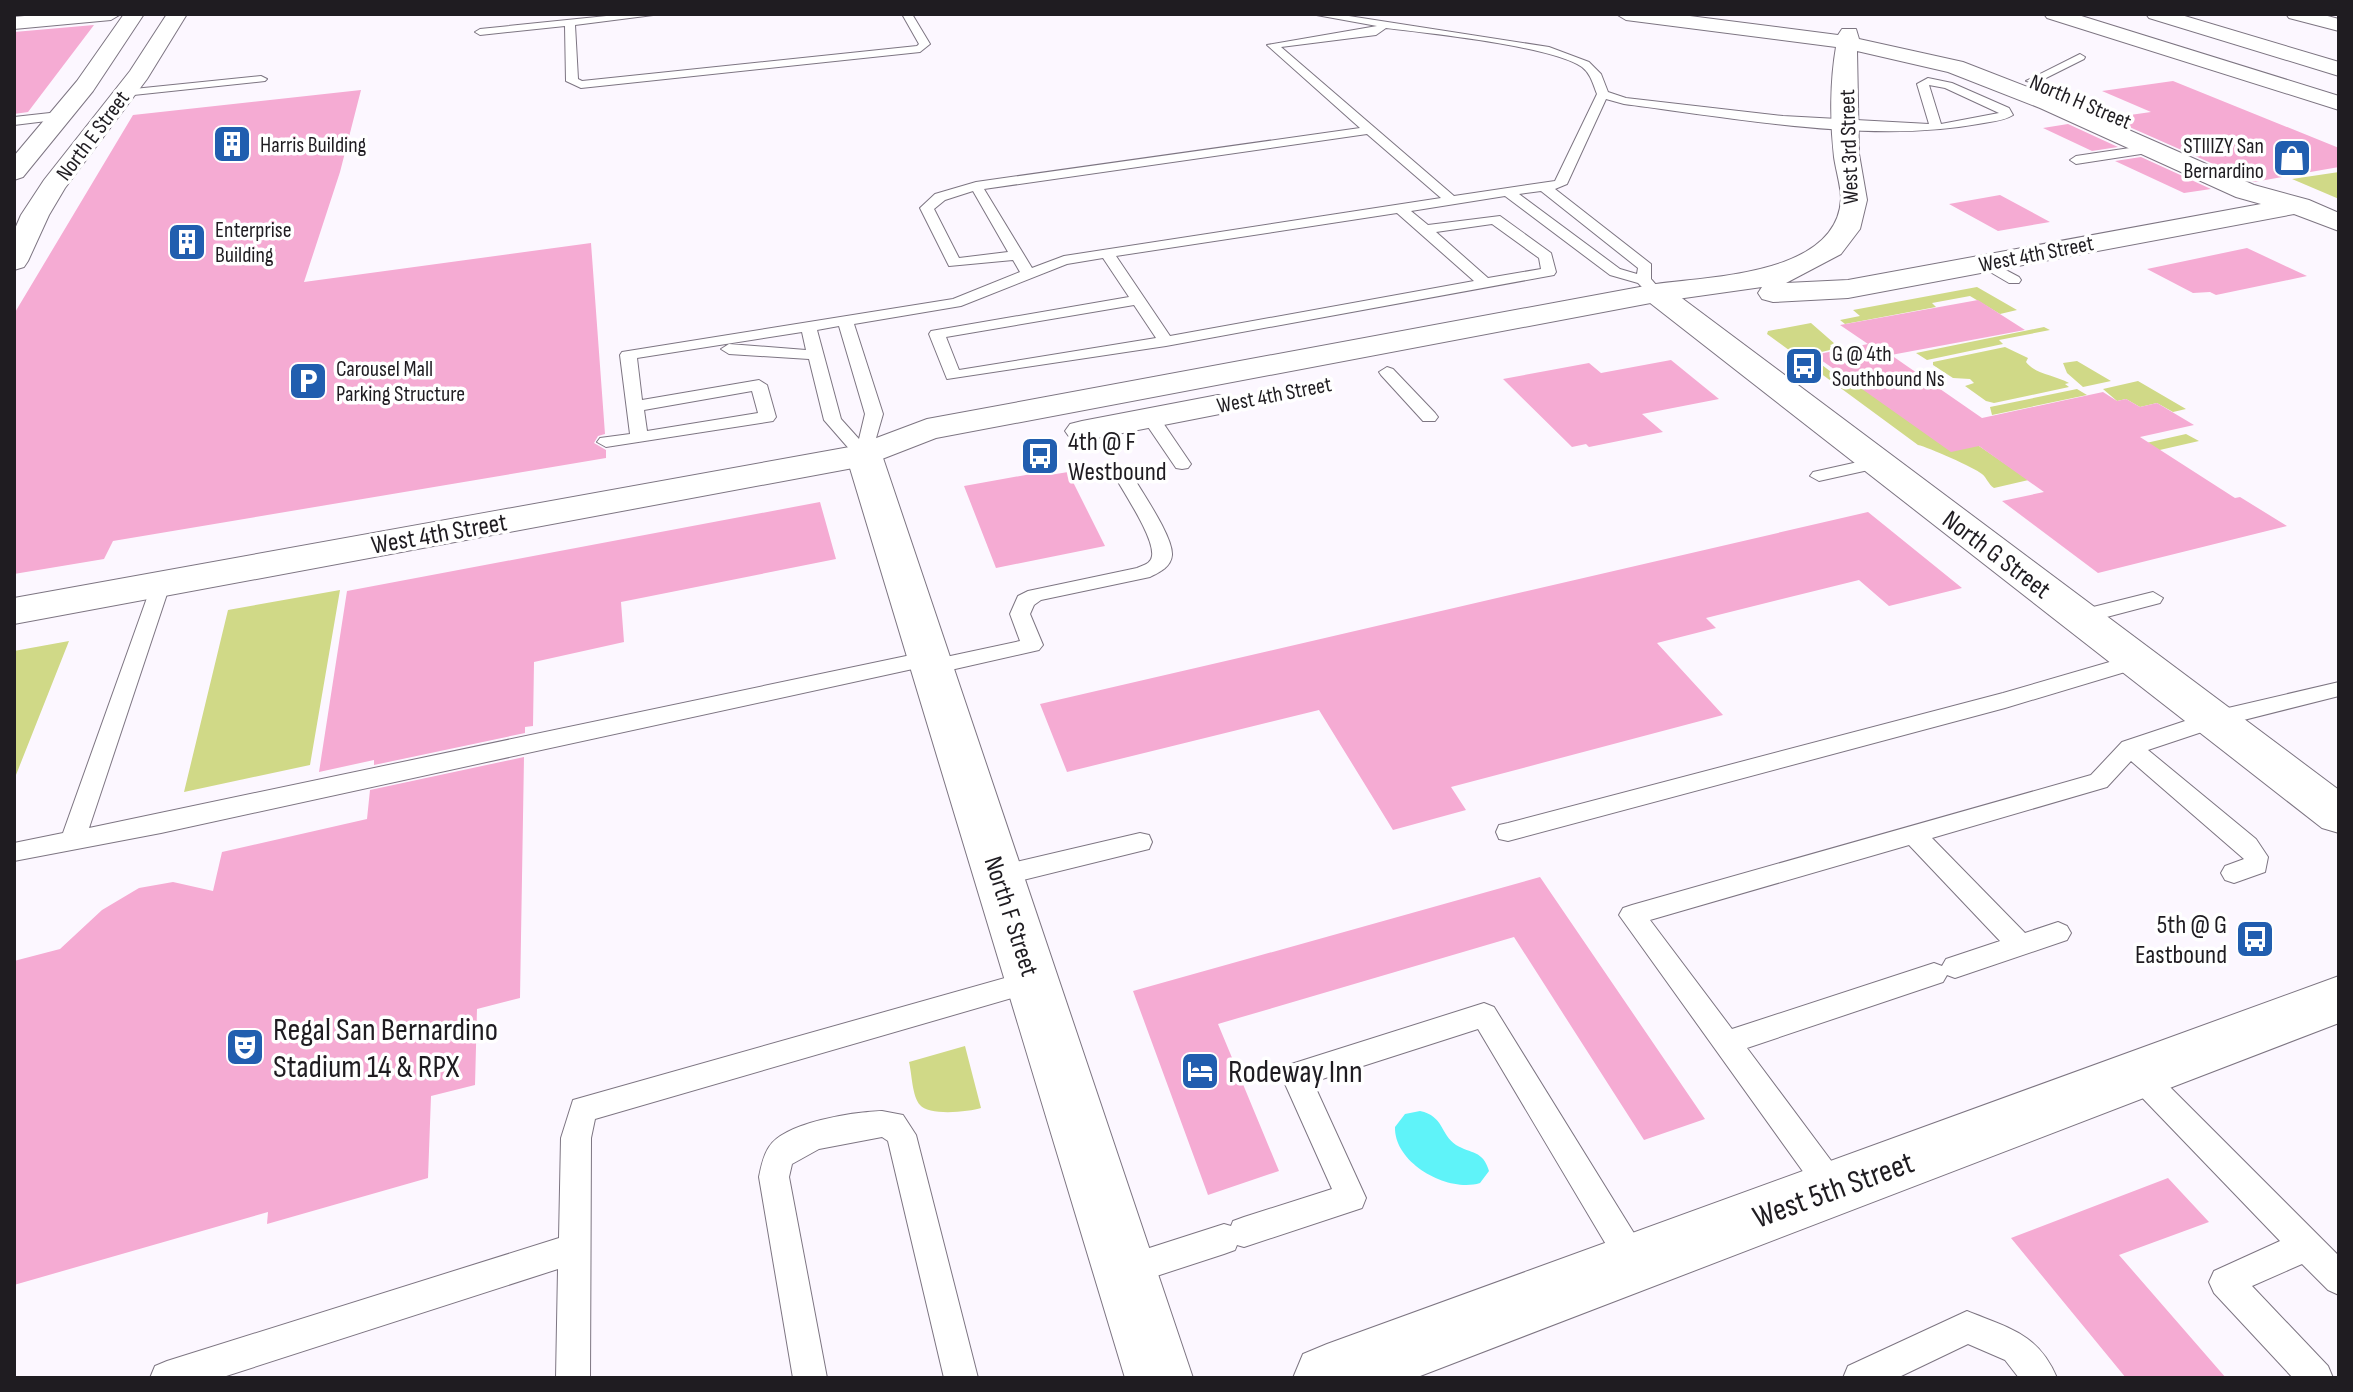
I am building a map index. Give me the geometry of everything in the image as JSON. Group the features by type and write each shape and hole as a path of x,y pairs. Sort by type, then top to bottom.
{"main road":[{"path":"14,23 111,14"},
{"name":"North E Street","path":"14,172 85,86 134,14"},
{"name":"North E Street","path":"14,261 35,215 53,186 124,93 177,14"},
{"path":"1626,14 1850,30"},
{"path":"1691,14 1850,30"},
{"path":"2054,14 2339,103"},
{"path":"2097,14 2339,97"},
{"path":"2156,14 2339,69"},
{"path":"2226,14 2339,47"},
{"path":"2296,14 2339,25"},
{"name":"North H Street","path":"1850,30 1965,57 2032,81 2275,186 2299,206"},
{"name":"North H Street","path":"1850,30 1970,72 2245,191 2299,206 2339,223"},
{"name":"West 3rd Street","path":"1660,295 1778,284 1831,248 1868,243 1854,200 1846,154 1850,30"},
{"name":"West 4th Street","path":"1778,284 1848,289 2299,206"},
{"path":"1868,243 1985,263"},
{"name":"West 4th Street","path":"864,455 933,457 1387,372 1548,336 1660,295"},
{"name":"West 4th Street","path":"14,611 864,455 927,429 1660,295"},
{"name":"North G Street","path":"1660,295 2339,815"},
{"name":"North F Street","path":"864,455 1159,1378"},
{"name":"West 5th Street","path":"1327,1378 2339,999"}],"lane":[{"path":"480,32 656,14"},
{"path":"570,22 572,81 581,85 920,49 925,44 907,14"},
{"path":"1111,259 1225,234 1560,184 1603,94 1595,74 1585,64 1559,53 1316,14"},
{"path":"1386,24 1376,32 1272,45 1452,201"},
{"path":"2032,81 2080,57"},
{"path":"124,93 261,79"},
{"path":"1603,94 1640,103 1783,120 1846,124 1936,128 2007,115 2005,111 1948,85 1928,81 1923,84 1936,128"},
{"path":"14,121 59,116"},
{"path":"1017,255 954,263 927,208 940,197 976,186 1370,130"},
{"path":"2076,160 2150,149"},
{"path":"976,186 1029,275"},
{"path":"1546,188 1646,267 1660,295"},
{"path":"1509,193 1615,272 1660,295"},
{"path":"1401,209 1485,283"},
{"path":"639,438 628,355 956,303 1064,260 1111,259 1495,219 1546,256 1549,272 953,376 937,334 1139,300"},
{"path":"1225,234 1237,247"},
{"path":"1111,259 1166,341"},
{"path":"1985,263 2014,280"},
{"path":"845,321 874,414 864,455"},
{"path":"808,327 833,420 864,455"},
{"path":"692,346 815,355"},
{"path":"1387,372 1429,417"},
{"path":"606,442 767,417 759,385 635,406"},
{"path":"1151,418 1182,464"},
{"path":"1819,476 1876,463"},
{"path":"14,852 932,662 1032,645 1020,614 1025,601 1035,595 1143,573 1157,566 1162,557 1160,542 1122,473"},
{"path":"73,841 160,585"},
{"path":"2080,617 2153,598"},
{"path":"1508,832 2005,700 2137,661"},
{"path":"1833,1189 1632,915 2099,781 2130,748 2215,719 2337,692"},
{"path":"2130,748 2247,846 2256,857 2256,865 2234,873"},
{"path":"1913,834 2020,945"},
{"path":"999,876 1140,842"},
{"path":"1726,1043 2058,933"},
{"path":"573,1378 576,1138 583,1109 1033,981"},
{"path":"1125,1270 1351,1198 1295,1075 1484,1015 1634,1263"},
{"path":"2138,1074 2339,1279"},
{"path":"810,1378 774,1177 779,1155 798,1140 879,1122 893,1125 901,1135 961,1378"},
{"path":"2305,1246 2225,1282 2316,1378"},
{"path":"167,1378 575,1248"},
{"path":"1860,1378 1967,1327 2017,1348 2040,1378"}],"green space":[{"path":"2339,172 2339,199 2292,179"},
{"path":"1977,287 2017,310 2000,314 1970,296 1932,303 1936,307 1845,324 1840,320 1860,316 1853,310"},
{"path":"1811,323 1835,344 1830,345 1834,349 1809,355 1848,385 1855,384 1979,446 2017,472 2186,434 2199,441 1994,488 1978,471 1918,445 1767,334 1768,331"},
{"path":"2044,327 2050,330 1999,340 2003,344 1927,360 1916,353"},
{"path":"2005,347 2028,358 2026,362 2035,369 2069,383 2065,384 2069,387 1994,403 1965,386 1974,383 1970,379 1953,378 1933,365 1933,362"},
{"path":"2077,361 2111,381 2083,387 2067,373 2063,363"},
{"path":"2138,381 2186,409 2173,412 2157,403 2140,407 2126,399 2117,401 2103,389"},
{"path":"2077,389 2087,395 1992,415 1990,407"},
{"path":"340,590 310,765 184,792 228,610"},
{"path":"69,641 14,780 14,651"},
{"path":"965,1046 981,1108 949,1112 924,1108 915,1096 909,1062"}],"water":[{"path":"1420,1111 1434,1117 1456,1145 1483,1159 1489,1171 1480,1183 1454,1184 1413,1164 1397,1140 1395,1127 1405,1114"}],"building":[{"path":"94,25 28,112 14,114 14,32"},
{"path":"2173,81 2339,148 2339,167 2254,182 2109,118 2151,112 2102,91"},
{"name":"Carousel Mall Parking Structure","path":"361,90 340,172 304,282 591,243 605,434 598,436 594,443 606,450 606,458 113,541 104,559 14,574 14,314 133,115"},
{"path":"2068,124 2118,147 2092,151 2043,128"},
{"path":"2141,157 2211,189 2184,193 2115,161"},
{"path":"2000,195 2050,222 1998,231 1949,204"},
{"path":"2247,248 2307,276 2216,295 2210,292 2193,293 2147,269"},
{"path":"1978,300 2025,330 1891,355 1982,418 2103,392 2117,401 2126,399 2140,407 2157,403 2194,425 2140,437 2235,498 2240,497 2287,526 2098,573 2002,501 2044,492 1979,446 1951,452 1814,355 1868,344 1840,325"},
{"path":"1671,360 1719,399 1642,414 1663,432 1589,447 1586,444 1572,447 1503,379 1589,363 1601,373"},
{"path":"1048,471 1050,475 1068,472 1105,546 996,568 964,486"},
{"path":"820,502 836,559 621,602 624,642 534,662 533,726 525,727 525,733 374,765 374,760 319,772 347,591"},
{"path":"1868,512 1962,588 1889,606 1859,580 1706,618 1716,628 1657,643 1723,715 1451,787 1466,810 1393,830 1319,710 1067,772 1040,704"},
{"name":"Regal San Bernardino Stadium 14 & RPX","path":"524,757 520,998 477,1009 475,1085 431,1096 428,1178 267,1224 268,1212 14,1285 14,961 60,949 102,910 139,888 173,882 213,891 222,852 367,819 370,790"},
{"name":"Rodeway Inn","path":"1540,877 1705,1119 1644,1140 1514,937 1218,1024 1279,1171 1208,1195 1133,991"},
{"path":"2168,1178 2209,1222 2119,1255 2226,1378 2126,1378 2011,1238"}],"place":[{"name":"Harris Building","path":"232,144"},
{"name":"STIIIZY San Bernardino","path":"2292,158"},
{"name":"Enterprise Building","path":"187,242"},
{"name":"G @ 4th Southbound Ns","path":"1804,366"},
{"name":"Carousel Mall Parking Structure","path":"308,381"},
{"name":"4th @ F Westbound","path":"1040,456"},
{"name":"5th @ G Eastbound","path":"2255,939"},
{"name":"Regal San Bernardino Stadium 14 & RPX","path":"245,1047"},
{"name":"Rodeway Inn","path":"1200,1071"}]}
